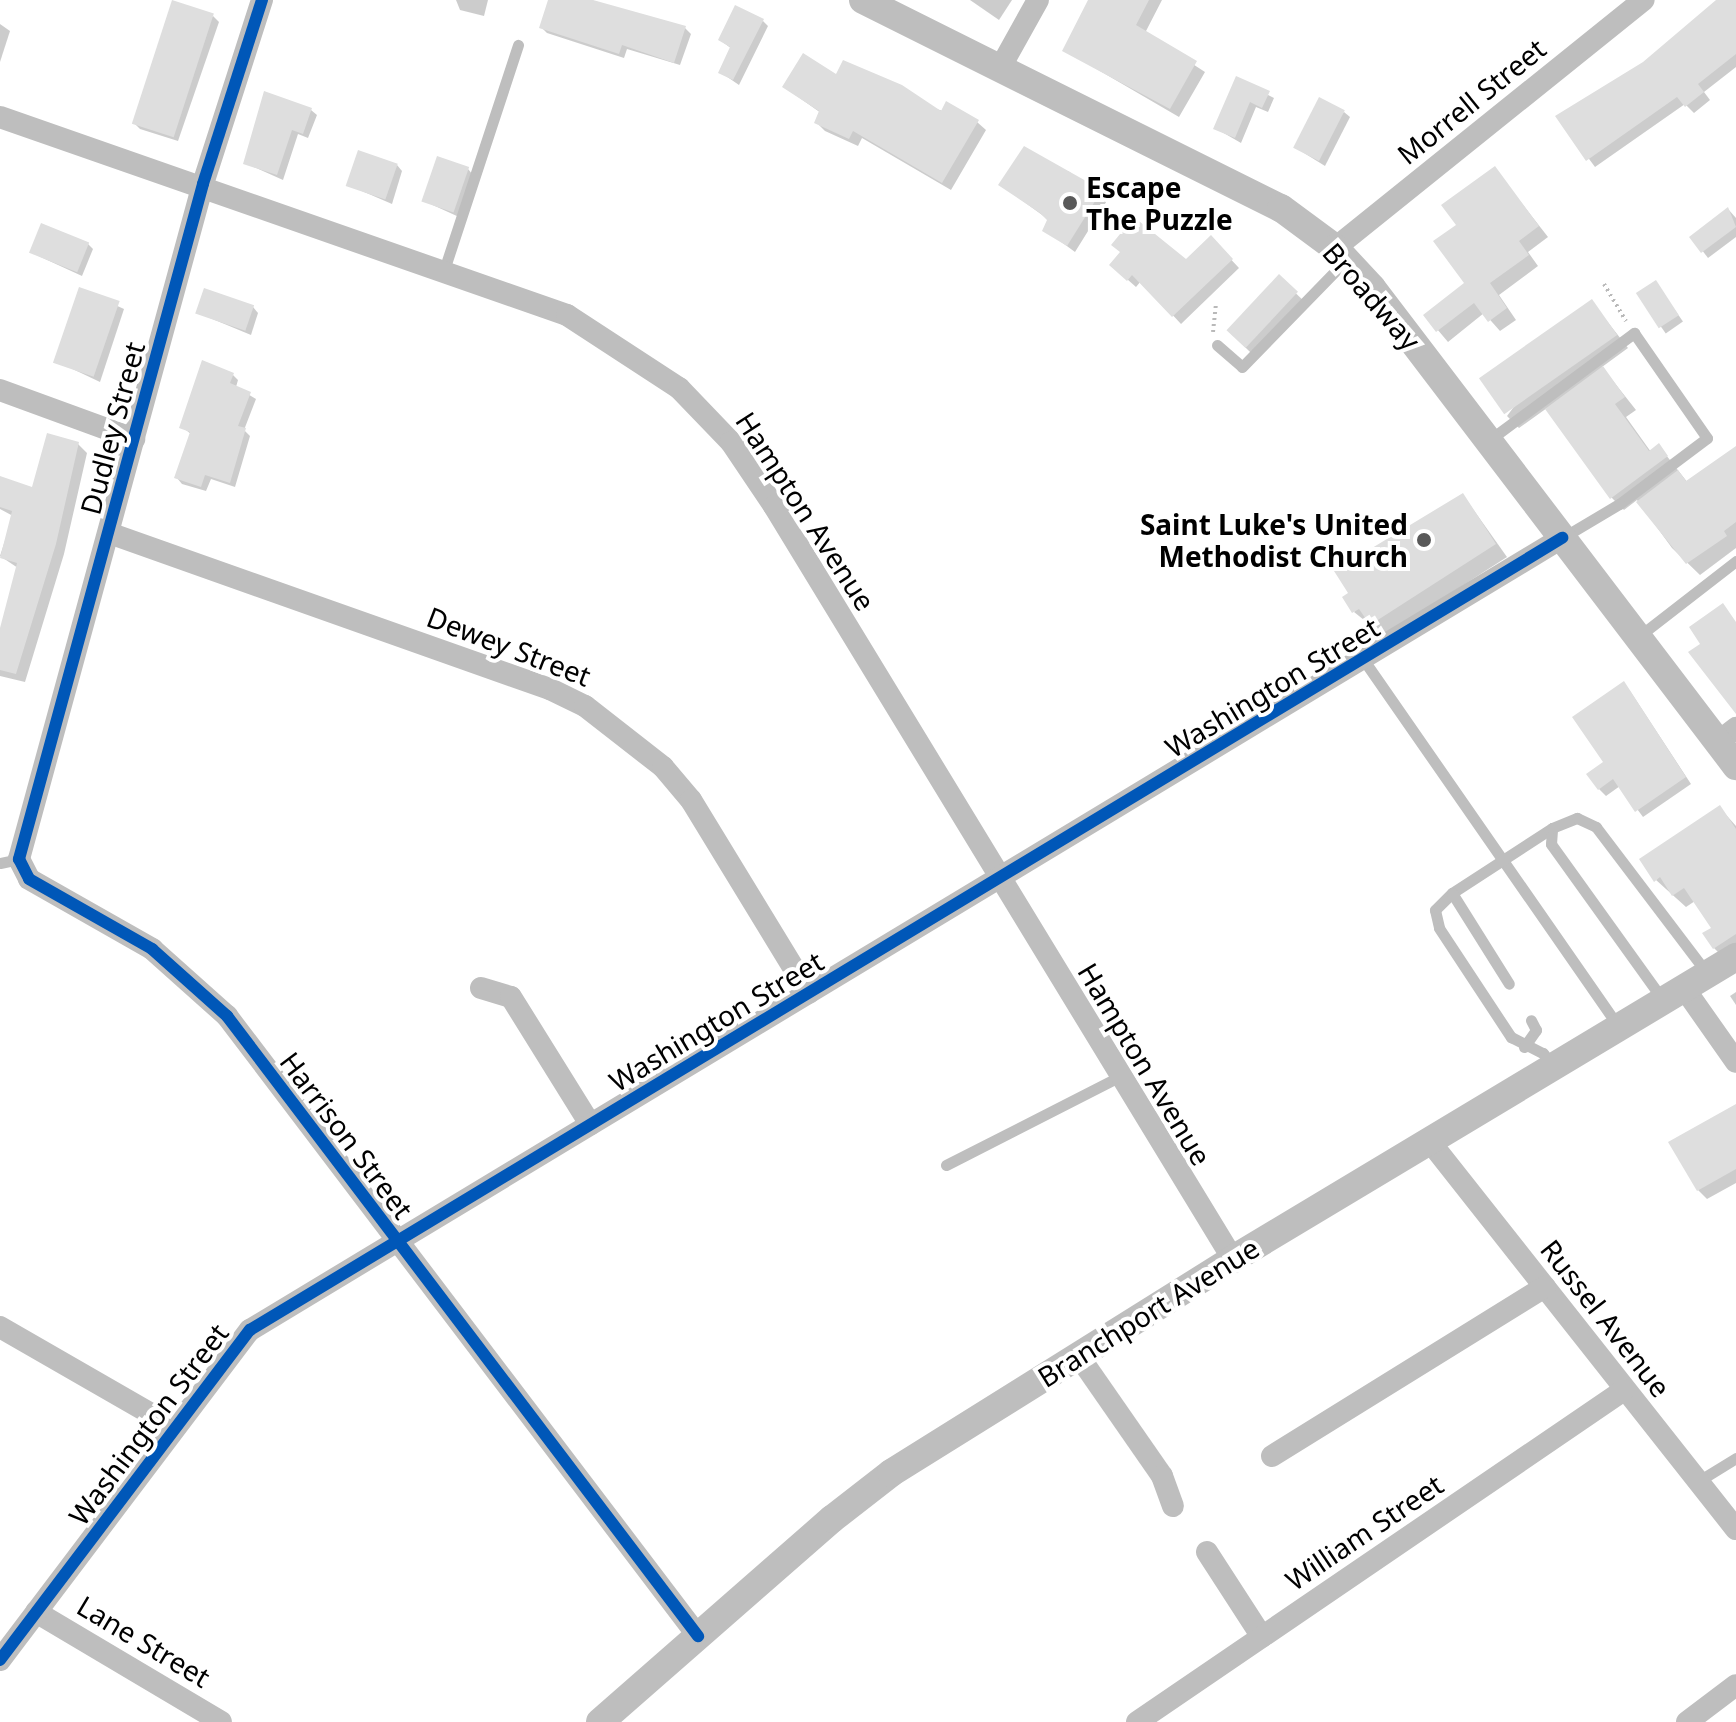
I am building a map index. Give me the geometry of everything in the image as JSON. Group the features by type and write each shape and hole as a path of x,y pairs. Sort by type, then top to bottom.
{"street":[{"name":"Dudley Street","path":"14,864 109,533 203,184 262,0"},
{"name":"Broadway","path":"863,0 1281,208 1341,254 1637,638 1727,735 1736,766"},
{"path":"999,70 1038,0"},
{"name":"Morrell Street","path":"1341,254 1644,0"},
{"name":"Hampton Avenue","path":"0,117 203,184 444,270 599,331 648,364 707,415 774,506 998,879 1233,1259"},
{"path":"0,390 134,439"},
{"name":"Dewey Street","path":"109,533 550,689 585,706 663,767 691,800 809,993"},
{"name":"Washington Street","path":"0,1660 250,1330 1562,538"},
{"name":"Harrison Street","path":"14,864 152,949 203,990 698,1636"},
{"name":"Branchport Avenue","path":"600,1722 891,1473 1233,1259 1431,1143 1736,957"},
{"path":"481,988 511,997 590,1124"},
{"path":"1685,988 1736,1062"},
{"name":"Russel Avenue","path":"1431,1143 1736,1529"},
{"path":"1272,1456 1545,1287"},
{"path":"0,1327 174,1427"},
{"path":"1078,1355 1162,1476 1173,1506"},
{"name":"William Street","path":"1137,1722 1624,1390"},
{"path":"1207,1552 1262,1637"},
{"name":"Lane Street","path":"36,1612 221,1722"},
{"path":"1687,1722 1736,1685"}],"lane":[{"path":"444,270 518,45"},
{"name":"Morrell Street","path":"1217,345 1242,367 1341,254"},
{"path":"1488,441 1634,333"},
{"name":"Washington Street","path":"1562,538 1619,504 1703,442 1706,435 1634,333"},
{"path":"1637,638 1736,561"},
{"path":"1363,659 1507,860 1509,873 1619,1027"},
{"path":"1553,1068 1543,1053 1524,1047 1511,1037 1439,928 1435,910 1452,893 1507,860 1534,838 1577,818 1596,827 1685,988"},
{"path":"1551,844 1552,828"},
{"path":"1534,838 1551,844 1685,988"},
{"path":"1452,893 1509,984"},
{"path":"1524,1047 1536,1030 1531,1020"},
{"path":"946,1165 1119,1077"},
{"path":"1697,1482 1736,1458"}],"path":[{"path":"1604,284 1634,333"},
{"path":"1216,304 1212,336 1217,345"}],"building":[{"path":"172,0 214,14 174,137 132,124"},
{"path":"548,0 593,0 686,26 674,63 622,45 619,54 539,28"},
{"path":"1088,0 1149,0 1136,25 1197,61 1170,109 1062,51"},
{"path":"1716,0 1736,0 1736,54 1698,84 1704,92 1685,107 1677,97 1586,161 1555,116 1643,62"},
{"path":"735,5 764,19 733,80 718,73 730,47 718,40"},
{"path":"803,53 836,74 843,60 902,85 941,111 946,101 979,120 942,183 853,131 849,139 814,123 819,111 782,87"},
{"path":"1236,76 1270,91 1262,108 1250,102 1235,138 1213,129"},
{"path":"264,91 312,108 303,134 292,130 277,175 243,164"},
{"path":"1319,97 1345,110 1319,161 1293,148"},
{"path":"1024,146 1102,190 1067,246 1042,231 1047,220 1040,213 998,185"},
{"path":"358,150 398,164 385,200 346,186"},
{"path":"437,156 469,167 454,212 421,201"},
{"path":"1495,166 1539,226 1519,241 1529,255 1490,283 1507,308 1488,322 1474,303 1436,332 1423,315 1464,283 1433,241 1456,225 1441,205"},
{"path":"1728,207 1736,227 1701,253 1689,237"},
{"path":"1134,217 1186,259 1211,235 1233,259 1172,317 1132,275 1127,281 1109,265 1120,252 1111,245"},
{"path":"41,223 89,242 77,272 29,253"},
{"path":"1279,274 1298,292 1246,348 1226,330"},
{"path":"1656,280 1679,315 1659,328 1636,293"},
{"path":"79,287 120,301 94,377 53,363"},
{"path":"204,288 254,305 245,331 195,314"},
{"path":"1592,299 1617,335 1504,414 1479,378"},
{"path":"202,360 234,373 230,383 251,392 238,426 246,428 230,483 205,475 201,487 174,478 190,432 179,428"},
{"path":"1603,366 1625,397 1615,404 1649,451 1659,443 1668,456 1610,499 1545,409"},
{"path":"47,433 79,442 56,544 16,674 0,670 0,628 17,563 0,558 12,511 0,507 0,476 32,487"},
{"path":"1736,446 1736,522 1724,531 1727,536 1686,564 1636,502 1678,470 1686,481"},
{"path":"1463,493 1496,544 1370,625 1359,609 1352,613 1342,597 1348,593 1334,571"},
{"path":"1723,603 1736,622 1736,714 1688,652 1700,644 1689,627"},
{"path":"1624,681 1686,777 1635,812 1613,779 1598,790 1586,774 1603,762 1572,717"},
{"path":"1720,805 1736,829 1736,934 1713,949 1702,933 1711,928 1684,888 1672,896 1660,877 1654,882 1639,859"},
{"path":"1736,1104 1736,1169 1697,1191 1668,1142"}],"cycle path":[{"path":"262,0 203,184 19,859 29,879 152,949 227,1016 698,1636"},
{"path":"0,1660 250,1330 1562,538"}],"place":[{"name":"Escape The Puzzle","path":"1070,203"},
{"name":"Saint Luke's United Methodist Church","path":"1424,540"}]}
